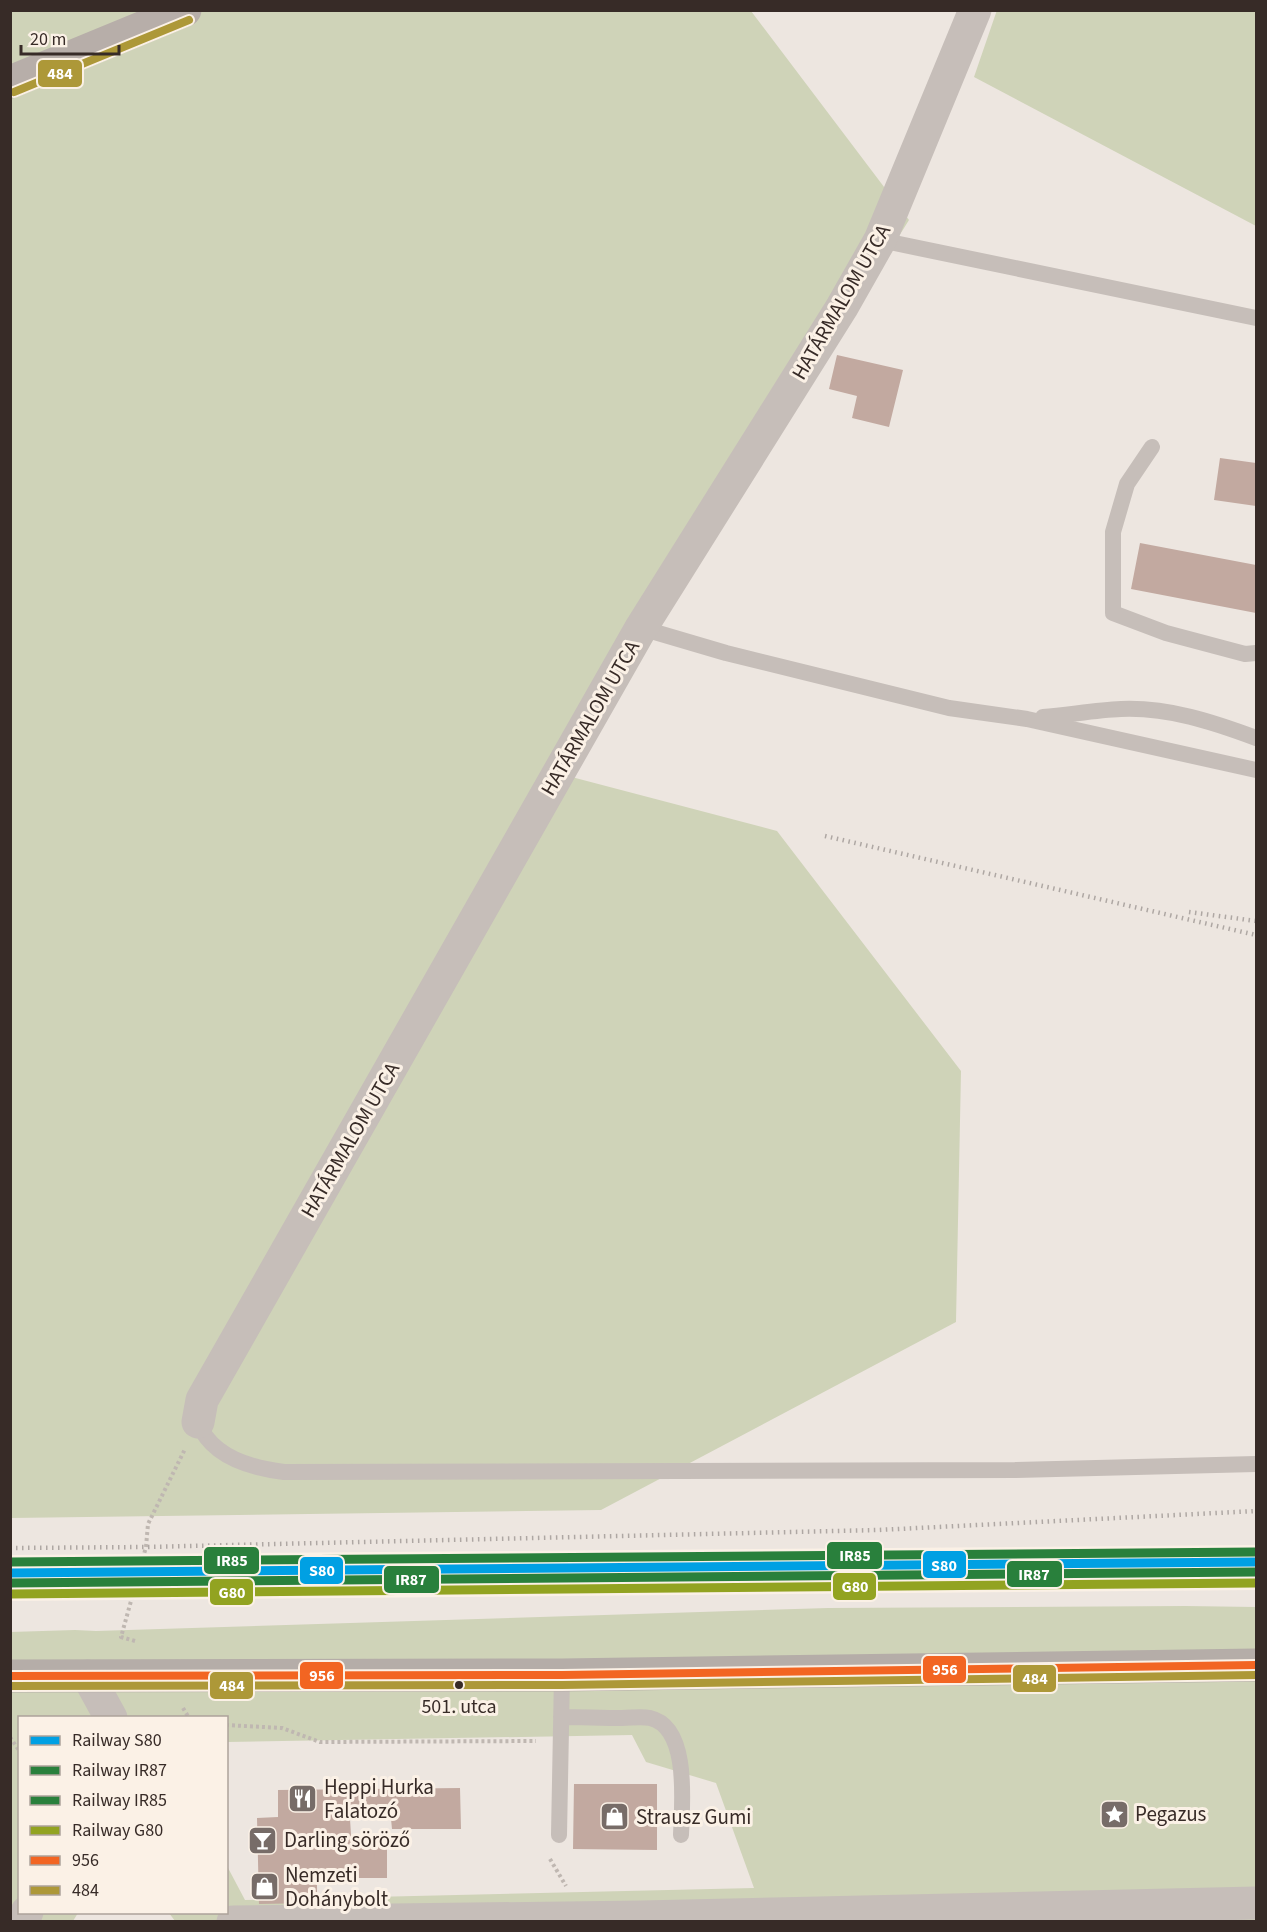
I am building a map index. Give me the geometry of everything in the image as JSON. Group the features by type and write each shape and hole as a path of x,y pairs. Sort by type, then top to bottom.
{"main road":[{"path":"10,82 185,10"},
{"path":"10,1676 562,1675 1257,1665"}],"street":[{"name":"HATÁRMALOM UTCA","path":"198,1422 202,1400 641,628 842,307 880,240 975,10"},
{"path":"88,1676 89,1716"},
{"path":"88,1676 110,1716"},
{"path":"230,1922 643,1919 1257,1903"}],"lane":[{"path":"880,240 1257,318"},
{"path":"1152,447 1127,484 1113,532 1113,613 1166,633 1245,654 1257,653"},
{"path":"641,628 726,653 949,708 1027,719 1257,770"},
{"path":"1027,719 1123,709 1176,713 1218,724 1257,738"},
{"path":"198,1422 209,1440 235,1460 260,1469 284,1472 1015,1470 1257,1464"},
{"path":"559,1835 562,1675"},
{"path":"561,1717 649,1718 666,1727 672,1735 678,1752 681,1784 681,1835"}],"path":[{"path":"139,1642 121,1637 146,1547 148,1524 198,1422"},
{"path":"228,1725 282,1728 320,1742 537,1741 536,1752"},
{"path":"549,1857 584,1918"}],"green space":[{"path":"997,10 1256,11 1256,226 974,77"},
{"path":"10,11 751,11 909,220 564,775 777,831 961,1071 956,1322 601,1510 11,1518"},
{"path":"1256,1607 1256,1921 175,1921 170,1914 228,1914 228,1868 245,1900 754,1888 716,1783 646,1762 632,1735 228,1742 228,1716 18,1716 18,1914 77,1914 73,1921 11,1921 10,1632 828,1608"}],"building":[{"path":"837,355 903,370 889,427 852,418 857,396 829,389"},
{"path":"1220,458 1256,463 1256,506 1214,500"},
{"path":"1140,543 1256,565 1256,613 1131,589"},
{"name":"Strausz Gumi","path":"574,1784 657,1784 657,1850 573,1849"},
{"path":"460,1788 461,1829 392,1829 391,1819 350,1819 351,1835 387,1835 387,1878 317,1878 317,1903 259,1904 257,1818 278,1817 278,1790"}],"railway":[{"path":"825,836 1256,935"},
{"path":"1189,912 1256,921"},
{"path":"10,1548 146,1547 878,1530 1256,1511"}],"rail line":[{"name":"IR85","path":"10,1562 1256,1552"},
{"name":"S80","path":"10,1573 1256,1562"},
{"name":"IR87","path":"10,1583 1256,1572"},
{"name":"G80","path":"10,1594 1256,1583"}],"transit line":[{"name":"484","path":"14,92 189,20"},
{"name":"956","path":"10,1676 562,1675 1256,1665"},
{"name":"484","path":"10,1686 562,1685 1256,1675"}],"place":[{"name":"501. utca","path":"459,1685"},
{"name":"Heppi Hurka Falatozó","path":"303,1799"},
{"name":"Pegazus","path":"1114,1814"},
{"name":"Strausz Gumi","path":"615,1817"},
{"name":"Darling söröző","path":"263,1840"},
{"name":"Nemzeti Dohánybolt","path":"264,1887"}]}
